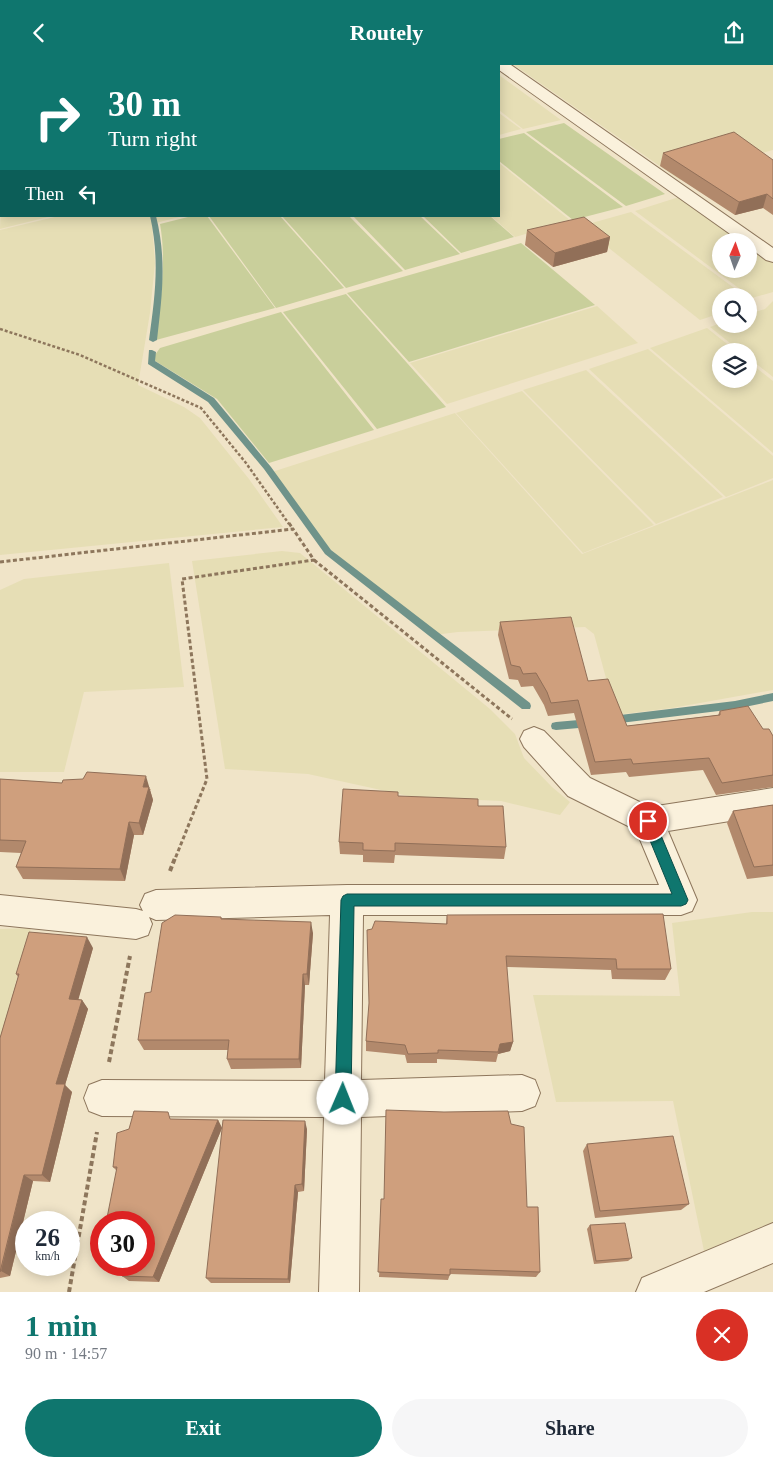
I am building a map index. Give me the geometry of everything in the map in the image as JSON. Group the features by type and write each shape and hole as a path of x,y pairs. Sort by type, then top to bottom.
{"street":[{"path":"501,65 773,256"},
{"path":"534,739 579,787 648,821 773,801"},
{"path":"0,910 146,914 347,900 681,900 648,821"},
{"path":"339,1292 347,900"},
{"path":"102,1098 343,1099 522,1093"},
{"path":"656,1292 773,1243"}],"path":[{"path":"0,329 80,355 201,408 246,463 314,560 509,716 534,739"},
{"path":"0,562 293,529"},
{"path":"69,1292 102,1098 146,914 207,779 182,579 314,560"}],"shaded area":[{"path":"514,65 773,65 773,150 715,166 680,180"},
{"path":"500,76 561,120 523,129 500,111"},
{"path":"500,114 521,129 500,135"},
{"path":"500,164 571,221 515,237 492,217 500,217"},
{"path":"679,197 730,233 712,233 712,268 635,211"},
{"path":"631,212 712,272 712,278 721,278 734,288 712,288 712,316 700,320 581,226"},
{"path":"0,217 48,217 0,229"},
{"path":"55,217 179,217 152,224 155,263 150,313 138,385 184,407 200,418 249,479 283,527 0,555 0,230"},
{"path":"758,252 773,263 773,292 757,297 757,288 739,288 725,278 757,278"},
{"path":"773,301 773,377 757,364 757,343 730,343 718,333 757,333 757,312 765,309"},
{"path":"597,306 638,343 447,404 410,363"},
{"path":"707,328 726,343 712,343 712,388 757,388 757,368 773,381 773,453 650,348"},
{"path":"648,349 773,456 773,478 726,497 589,369"},
{"path":"586,370 723,497 656,524 523,390"},
{"path":"522,391 654,525 583,553 456,413"},
{"path":"455,413 582,554 773,480 773,690 672,708 616,715 594,634 585,627 458,632 434,635 330,549 272,472"},
{"path":"282,551 300,553 490,709 515,734 524,758 552,787 570,802 560,815 501,801 413,797 308,774 225,769 192,561"},
{"path":"169,563 184,687 84,692 64,772 0,772 0,590 24,579"},
{"path":"752,912 773,912 773,1222 704,1251 673,1101 556,1102 533,995 680,996 672,923"},
{"path":"31,928 0,1040 0,929"}],"green space":[{"path":"564,123 665,194 626,206 526,132"},
{"path":"524,133 623,207 573,220 500,162 500,139"},
{"path":"188,217 208,217 275,308 156,340 163,268 160,224"},
{"path":"210,217 281,217 344,288 276,308"},
{"path":"283,217 350,217 403,271 346,288"},
{"path":"354,217 421,217 460,254 405,270"},
{"path":"424,217 491,217 514,237 461,253"},
{"path":"521,243 595,305 409,362 347,293"},
{"path":"346,294 446,407 377,429 283,312"},
{"path":"281,312 374,430 269,463 217,399 152,359 160,348"}],"building":[{"path":"734,132 773,160 773,199 767,194 739,202 663,153"},
{"path":"584,217 610,237 555,253 527,230"},
{"path":"571,617 588,681 608,679 627,726 720,715 720,711 748,706 763,729 769,729 773,736 773,775 722,783 709,758 633,764 631,759 595,762 578,700 551,703 536,673 523,674 520,667 511,665 500,622"},
{"path":"87,772 146,776 143,787 149,787 139,823 129,822 120,869 16,867 26,841 0,840 0,779 62,783 63,780 83,779"},
{"path":"343,789 398,792 398,796 478,799 478,806 503,806 506,847 395,843 395,851 363,850 363,843 339,842"},
{"path":"773,805 773,865 754,867 733,811"},
{"path":"663,914 671,969 617,969 616,959 506,956 513,1042 500,1044 498,1052 438,1050 438,1053 408,1054 405,1045 366,1041 369,1003 367,930 372,929 375,921 447,924 447,915"},
{"path":"175,915 221,917 221,919 311,922 307,974 303,974 299,1059 227,1059 229,1040 138,1040 145,993 151,992 162,923"},
{"path":"29,932 87,937 69,999 82,1000 56,1084 65,1084 42,1175 24,1175 0,1272 0,1038 19,974 16,974"},
{"path":"386,1110 444,1112 508,1111 511,1124 524,1127 527,1207 538,1207 540,1272 450,1269 450,1275 378,1272 381,1199 384,1199"},
{"path":"134,1111 168,1112 170,1119 218,1120 155,1272 155,1211 108,1211 117,1167 113,1167 117,1133 129,1129"},
{"path":"223,1120 305,1121 302,1184 295,1185 288,1279 206,1278"},
{"path":"673,1136 689,1204 600,1211 587,1144"},
{"path":"625,1223 632,1258 596,1261 590,1225"},
{"path":"122,1276 153,1276 153,1277"}],"waterway":[{"path":"153,217 159,248 160,278 153,340"},
{"path":"152,352 151,362 211,400 265,466"},
{"path":"268,469 328,552 526,706"},
{"path":"612,720 735,705 773,697"},
{"path":"556,726 590,723"}],"route":[{"path":"343,1099 347,900 681,900 648,821"}]}
